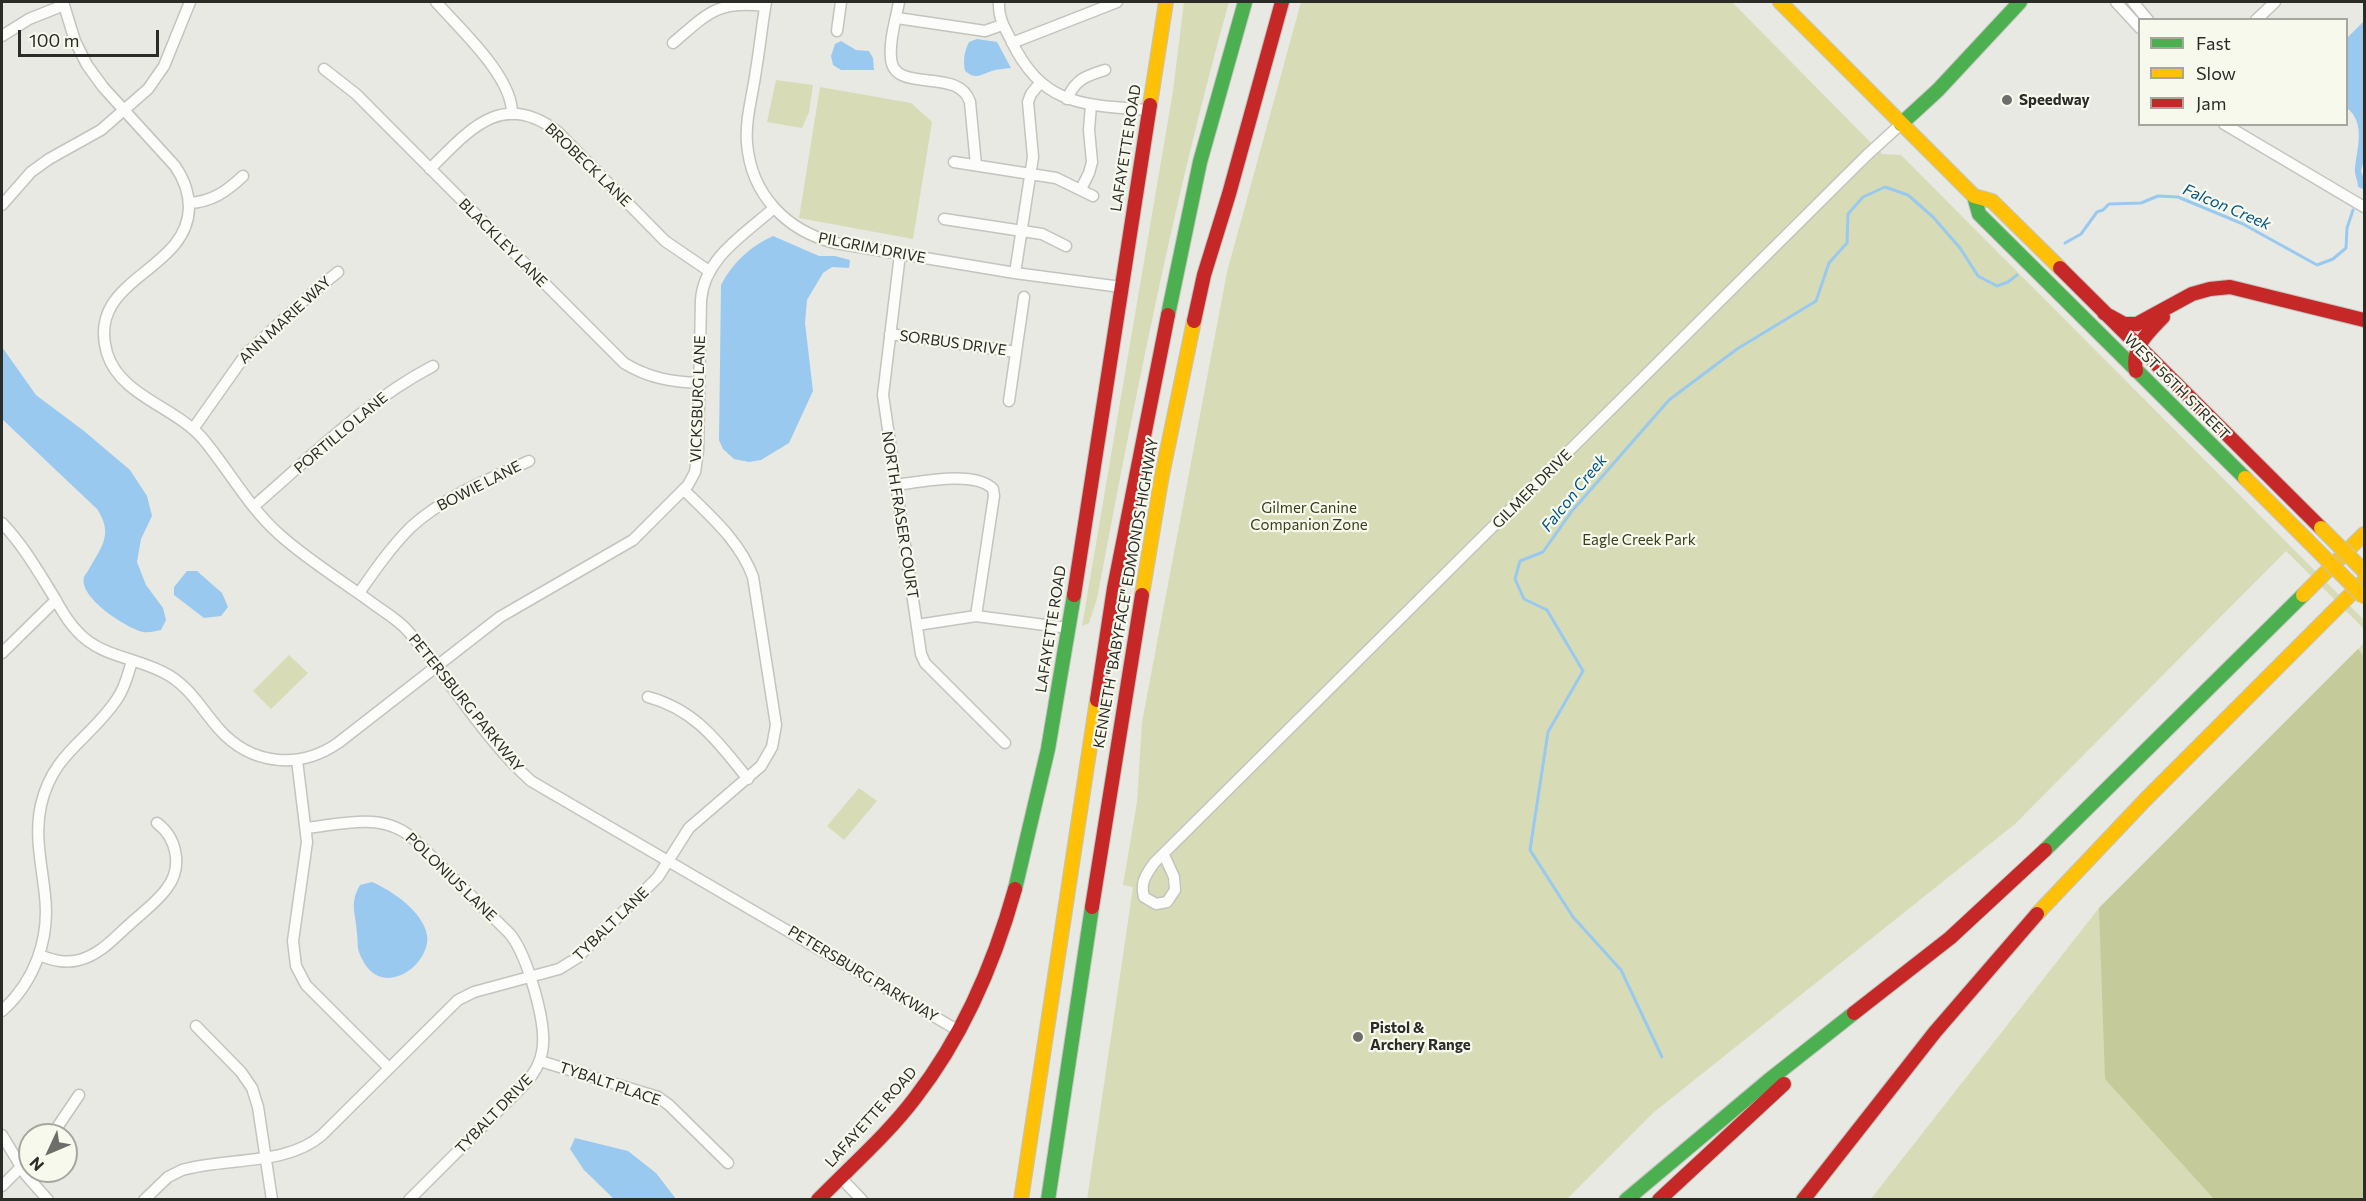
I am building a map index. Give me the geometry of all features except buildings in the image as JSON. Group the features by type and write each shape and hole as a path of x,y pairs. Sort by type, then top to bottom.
{"main road":[{"name":"LAFAYETTE ROAD","path":"818,1200 915,1098 934,1073 959,1031 985,977 1008,916 1038,797 1058,696 1166,2"},
{"name":"KENNETH \"BABYFACE\" EDMONDS HIGHWAY","path":"1021,1200 1114,588 1140,447 1200,162 1245,2"},
{"name":"KENNETH \"BABYFACE\" EDMONDS HIGHWAY","path":"1048,1200 1073,1021 1162,475 1204,275 1282,2"},
{"name":"WEST 56TH STREET","path":"1780,2 1974,196 1992,201 2364,571"},
{"path":"1901,124 1938,90 2020,2"},
{"name":"WEST 56TH STREET","path":"1974,196 1979,214 2364,597"},
{"path":"2104,313 2124,324 2134,325 2202,291 2230,287 2364,320"},
{"path":"2136,371 2133,357 2138,346 2173,305"},
{"path":"1659,1200 1907,974 1950,938 2066,830 2364,534"},
{"path":"1803,1200 1946,1018 2017,935 2110,836 2364,582"},
{"path":"1626,1200 1769,1080 1907,974"},
{"path":"1007,1200 1030,1085 1047,1017"}],"street":[{"path":"2,205 18,185 38,166 102,130 148,89 160,73 190,2"},
{"path":"436,2 502,78 510,95 512,114"},
{"path":"837,31 841,2"},
{"path":"899,2 891,58 894,68 899,74 909,78 954,84 967,94 970,100 976,165"},
{"path":"999,2 998,10 1002,25 1020,60 1040,82 1067,99 1091,105 1149,110"},
{"path":"1012,43 1117,2"},
{"path":"2116,2 2138,27"},
{"path":"2133,2 2146,18"},
{"path":"2258,18 2275,2"},
{"path":"2,36 29,19 63,3 75,41 87,65 103,87 178,170 184,181 189,202 215,197 243,176"},
{"path":"673,44 701,18 716,9 738,3 766,4"},
{"name":"PILGRIM DRIVE","path":"766,4 747,143 753,174 765,198 791,224 813,237 835,243 1015,273 1121,287"},
{"path":"897,18 985,31 1002,25"},
{"name":"BLACKLEY LANE","path":"324,69 356,94 624,363 644,374 664,380 699,383"},
{"path":"1067,99 1077,81 1086,75 1105,70"},
{"path":"1015,273 1033,158 1028,102 1040,82"},
{"path":"1081,189 1092,162 1089,130 1091,105"},
{"name":"BROBECK LANE","path":"430,169 479,123 495,116 512,114 539,120 558,132 665,241 709,271"},
{"name":"GILMER DRIVE","path":"1164,855 1858,164 1901,124"},
{"path":"2227,126 2364,207"},
{"path":"954,162 1064,180 1093,196"},
{"name":"PETERSBURG PARKWAY","path":"189,202 188,220 179,241 117,296 107,317 104,334 108,357 120,376 133,388 193,429 279,534 404,627 506,756 531,781 959,1031"},
{"name":"VICKSBURG LANE","path":"297,760 315,756 338,743 500,617 625,547 684,490 697,462 702,291 709,271 723,252 774,208"},
{"path":"944,219 1041,234 1066,246"},
{"name":"NORTH FRASER COURT","path":"900,254 883,395 921,654 925,663 1005,743"},
{"name":"ANN MARIE WAY","path":"193,429 246,354 306,298 338,272"},
{"path":"1009,401 1024,297"},
{"name":"SORBUS DRIVE","path":"890,334 1016,352"},
{"name":"PORTILLO LANE","path":"255,506 369,407 433,366"},
{"name":"BOWIE LANE","path":"359,593 396,544 425,516 454,497 529,461"},
{"path":"896,485 954,478 985,483 992,488 994,496 976,616"},
{"name":"TYBALT LANE","path":"144,1200 168,1177 182,1170 294,1152 312,1143 461,998 474,992 559,969 577,958 654,881 689,828 761,766 769,755 776,729 754,582 745,556 732,538 684,490"},
{"path":"2,523 25,549 68,621 82,637 104,651 165,673 176,680 190,692 224,734 242,749 267,759 297,760 307,851 293,941 296,966 306,985 389,1068"},
{"path":"2,653 56,600"},
{"path":"917,625 976,616 1068,628"},
{"path":"2,1011 26,983 39,956 46,921 38,831 45,793 62,758 116,700 125,685 132,662"},
{"path":"648,697 669,704 696,720 716,739 748,778"},
{"name":"POLONIUS LANE","path":"306,828 375,821 393,825 409,834 510,934 523,954 530,978"},
{"path":"39,956 65,962 91,956 103,948 165,891 175,874 176,853 168,834 157,823"},
{"name":"TYBALT DRIVE","path":"409,1200 525,1084 540,1061 543,1035 530,978"},
{"path":"196,1026 241,1072 252,1088 257,1104 272,1200"},
{"name":"TYBALT PLACE","path":"540,1061 658,1097 669,1104 728,1163"},
{"path":"60,1123 79,1095"},
{"path":"2,1135 18,1162"},
{"path":"2,1186 18,1170"},
{"path":"840,1177 862,1200"},
{"path":"34,1183 48,1200"}],"green space":[{"path":"1184,2 1229,2 1173,224 1097,599 1089,623 1082,626 1173,91"},
{"name":"Eagle Creek Park","path":"1301,2 1732,2 1882,154 1901,155 2364,620 2364,629 2286,551 2015,824 1653,1113 1567,1199 1087,1200 1133,887 1123,885 1137,802 1142,722 1227,272"},
{"path":"776,80 813,85 809,112 802,128 767,122"},
{"path":"820,87 911,103 932,122 913,239 799,218"},
{"path":"2364,643 2364,1199 1870,1200 2099,908"},
{"path":"2358,649 2364,657 2364,1199 2214,1199 2105,1079 2099,908"},
{"path":"289,655 308,673 271,709 253,691"},
{"path":"859,788 877,801 844,840 827,826"}],"water":[{"path":"2364,21 2364,159 2361,171 2364,179 2363,189 2358,187 2355,170 2359,136 2357,121 2348,109 2348,37"},
{"path":"977,39 997,42 1011,68 994,70 978,76 965,71 964,56 967,46 969,42"},
{"path":"841,41 856,50 869,51 873,58 874,70 841,70 833,65 831,56 835,44"},
{"path":"773,236 819,256 835,256 850,260 849,268 832,267 823,273 807,300 805,323 813,391 789,443 761,460 749,462 734,459 723,449 719,440 721,285 743,256"},
{"path":"2,347 36,395 130,470 147,496 152,516 141,539 137,562 146,585 163,608 166,620 161,630 143,632 126,625 105,610 88,593 84,585 84,577 102,546 105,532 102,517 97,509 2,419"},
{"path":"187,571 197,571 222,593 228,607 221,616 204,618 174,595 174,587"},
{"path":"372,882 406,903 420,918 427,935 426,947 421,958 413,968 402,975 390,978 378,976 368,968 358,950 355,898 360,885"},
{"path":"575,1138 628,1151 656,1173 676,1199 614,1199 584,1170 570,1149"}],"waterway":[{"name":"Falcon Creek","path":"1662,1057 1621,970 1573,917 1530,850 1548,732 1583,671 1547,610 1524,599 1515,579 1520,561 1543,552 1572,511 1669,400 1737,349 1816,301 1829,263 1847,243 1848,214 1863,197 1885,187 1908,195 1933,217 1960,248 1978,276 1997,286 2017,275"},
{"name":"Falcon Creek","path":"2065,243 2081,234 2097,212 2109,204 2141,203 2158,196 2178,197 2243,224 2317,265 2333,259 2346,248 2347,228 2353,210"}],"traffic: fast":[{"path":"1168,315 1200,162 1245,2"},
{"path":"1901,124 1938,90 2020,2"},
{"path":"1974,196 1979,214 2245,478"},
{"path":"1015,889 1048,749 1074,595"},
{"path":"2045,850 2303,595"},
{"path":"1048,1200 1092,907"},
{"path":"1626,1200 1769,1080 1854,1013"}],"traffic: slow":[{"path":"1150,105 1166,2"},
{"path":"1780,2 1974,196 1992,201 2060,268"},
{"path":"1142,595 1162,475 1194,321"},
{"path":"2245,478 2308,541"},
{"path":"2321,528 2364,571"},
{"path":"2303,595 2364,534"},
{"path":"2308,541 2364,597"},
{"path":"2037,914 2145,800 2364,581"},
{"path":"1021,1200 1097,700"}],"traffic: jam":[{"path":"1194,321 1204,275 1282,2"},
{"path":"1074,595 1150,105"},
{"path":"2060,268 2321,528"},
{"path":"2104,313 2124,324 2137,324 2192,294 2230,287 2364,320"},
{"path":"1097,700 1114,588 1168,315"},
{"path":"2136,371 2138,348 2163,317"},
{"path":"1092,907 1142,595"},
{"path":"1854,1013 1950,938 2045,850"},
{"path":"818,1200 904,1112 948,1050 987,972 1015,889"},
{"path":"1803,1200 1935,1032 2037,914"},
{"path":"1659,1200 1784,1084"}],"place":[{"name":"Speedway","path":"2007,100"},
{"name":"Pistol & Archery Range","path":"1358,1037"}],"park label":[{"name":"Gilmer Canine Companion Zone","path":"1309,516"}]}
